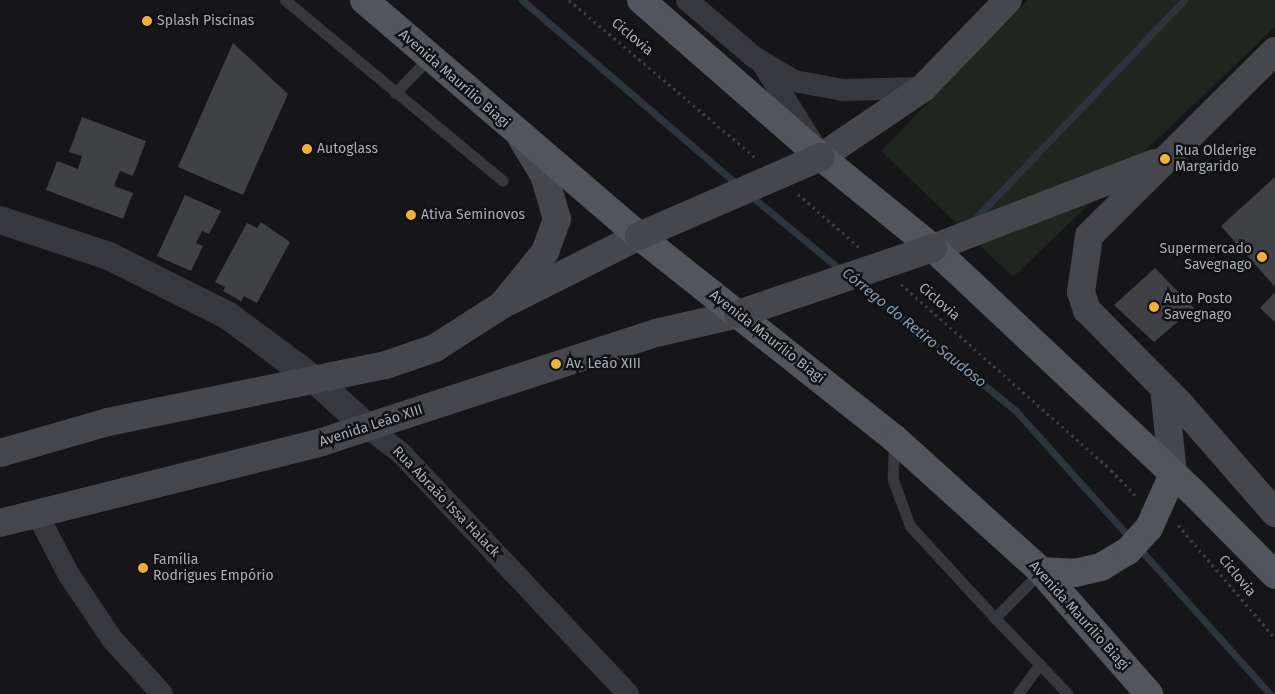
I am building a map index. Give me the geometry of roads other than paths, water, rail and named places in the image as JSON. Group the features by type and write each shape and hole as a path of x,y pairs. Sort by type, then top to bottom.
{"main road":[{"name":"Avenida Maurílio Biagi","path":"364,0 429,58 638,236 894,438 1041,571 1149,694"},
{"path":"641,0 822,157 933,248 1273,571"},
{"path":"0,453 108,422 386,365 435,348 502,305 638,236 822,157 923,88 1008,0"},
{"path":"1275,51 1089,236 1081,292 1087,310 1164,388 1275,513"},
{"path":"502,305 545,252 557,219 544,175 520,136"},
{"name":"Avenida Leão XIII","path":"0,523 36,512 368,428 656,333 738,314 933,248 1165,159"},
{"path":"1041,571 1075,573 1101,567 1128,551 1153,520 1173,474 1164,388"}],"street":[{"path":"687,0 760,61 794,82 843,90 923,88"},
{"path":"760,61 822,157"},
{"name":"Rua Abraão Issa Halack","path":"0,220 110,256 228,315 315,380 368,428 401,453 628,694"},
{"path":"36,512 69,576 112,639 162,694"}],"lane":[{"path":"285,0 395,93 504,181"},
{"path":"395,93 429,58"},
{"path":"894,438 893,480 910,526 1068,694"},
{"path":"995,618 1041,571"},
{"path":"1018,694 1040,664"}],"waterway":[{"name":"Córrego do Retiro Saudoso","path":"522,0 738,185"},
{"path":"970,224 1184,0"},
{"name":"Córrego do Retiro Saudoso","path":"750,195 842,271"},
{"name":"Córrego do Retiro Saudoso","path":"855,281 1016,411 1131,539"},
{"name":"Córrego do Retiro Saudoso","path":"1138,547 1270,694"}],"place":[{"name":"Splash Piscinas","path":"147,21"},
{"name":"Autoglass","path":"307,149"},
{"name":"Rua Olderige Margarido","path":"1165,159"},
{"name":"Ativa Seminovos","path":"411,215"},
{"name":"Supermercado Savegnago","path":"1262,257"},
{"name":"Auto Posto Savegnago","path":"1154,307"},
{"name":"Av. Leão XIII","path":"556,364"},
{"name":"Família Rodrigues Empório","path":"143,568"}]}
